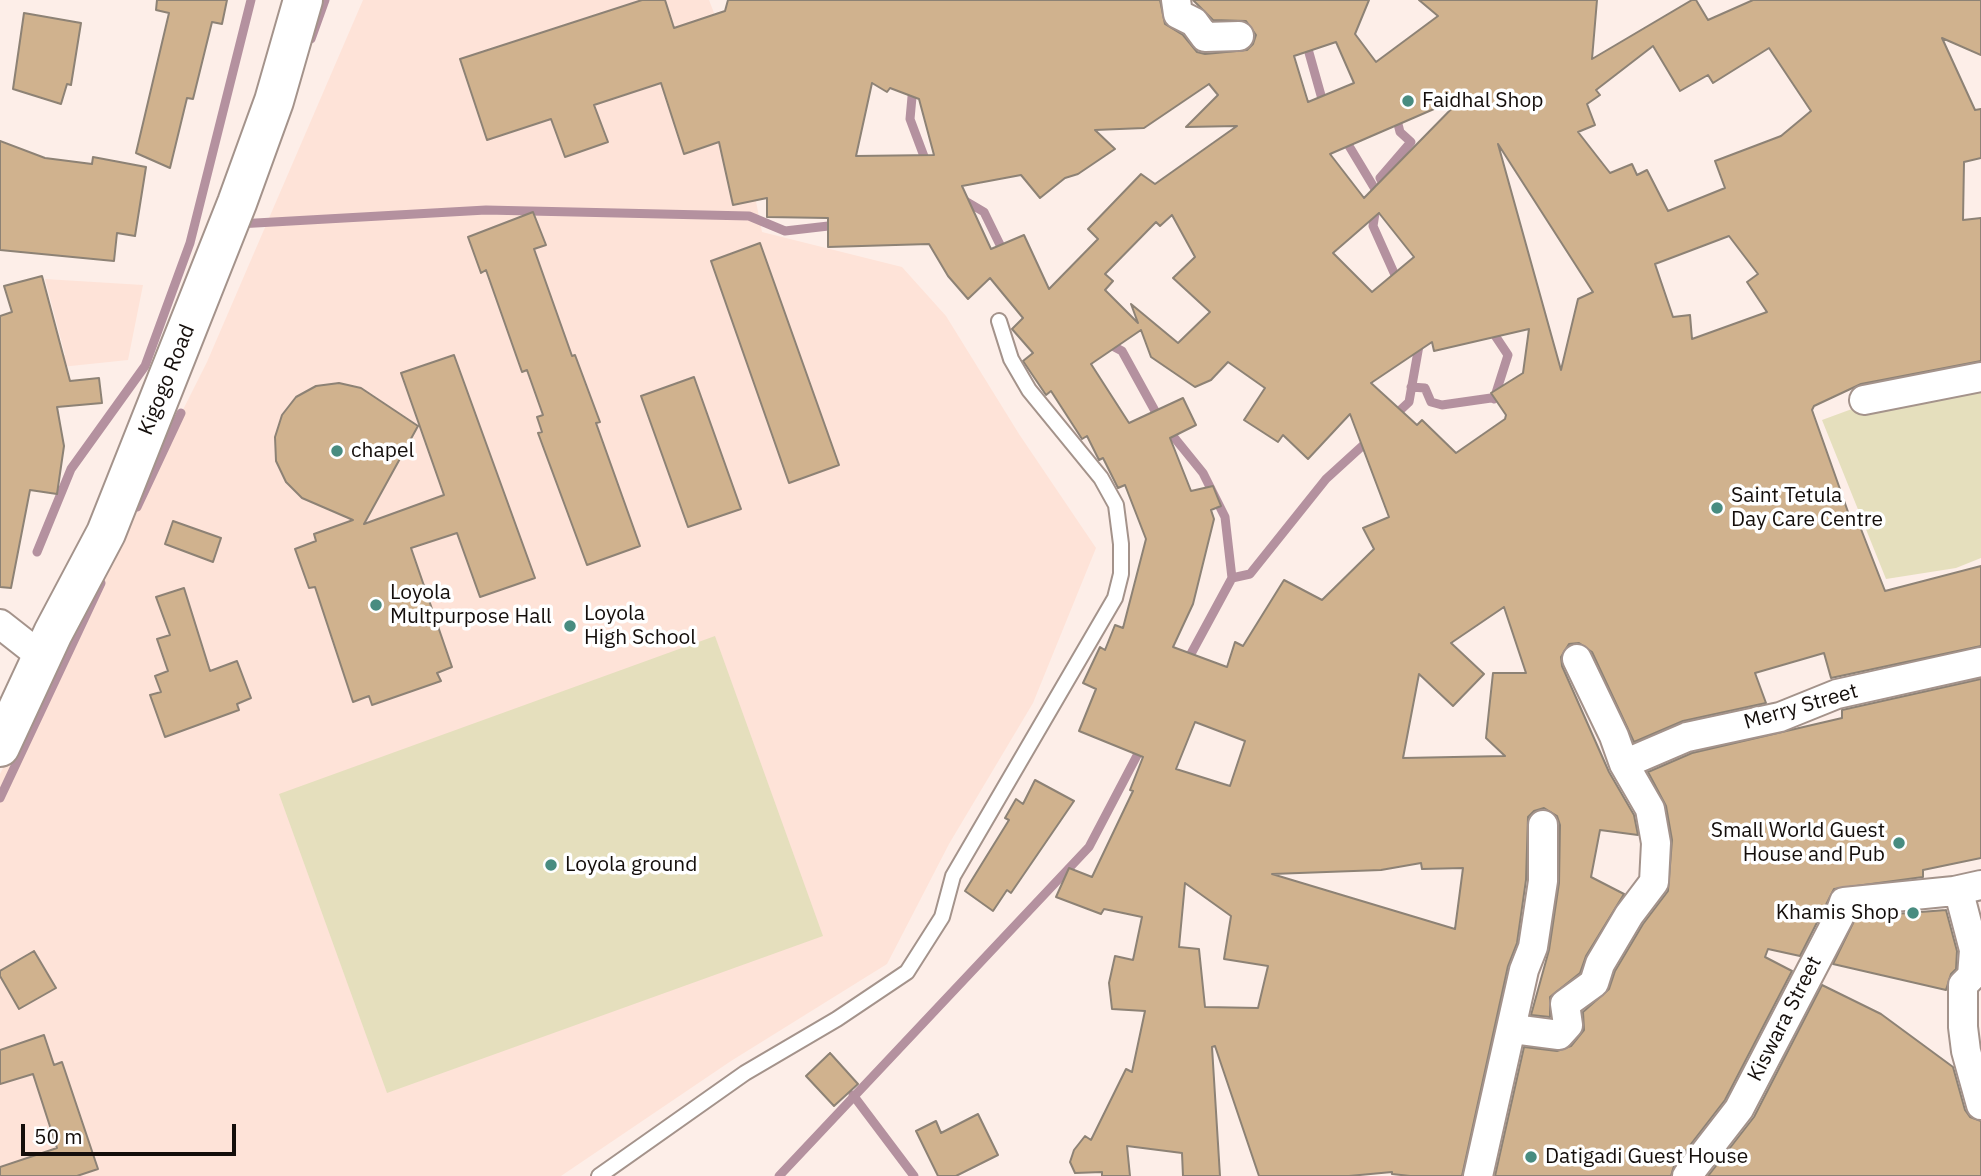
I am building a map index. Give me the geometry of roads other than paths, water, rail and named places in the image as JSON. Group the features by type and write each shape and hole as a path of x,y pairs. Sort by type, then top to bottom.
{"main road":[{"name":"Kigogo Road","path":"0,747 106,533 237,203 274,101 303,0"}],"street":[{"path":"1176,0 1178,14 1194,22 1205,37 1239,36"},
{"path":"1864,400 1981,377"},
{"path":"0,624 43,657"},
{"path":"1513,1029 1559,1035 1568,1025 1565,1004 1594,983 1600,964 1623,924 1654,882 1656,843 1650,809 1624,764 1614,736 1577,659"},
{"name":"Merry Street","path":"1624,764 1687,737 1780,717 1837,694 1981,662"},
{"path":"1478,1176 1513,1029 1524,970 1533,947 1543,881 1543,825"},
{"path":"1968,888 1961,900 1974,950 1972,975 1963,985 1963,1027 1966,1051 1981,1105"},
{"name":"Kiswara Street","path":"1687,1176 1739,1109 1839,918 1844,902 1968,888"}],"lane":[{"path":"599,1176 745,1073 837,1019 907,972 943,917 953,876 1115,598 1121,564 1116,505 1101,478 1029,390 1011,359 999,321"}],"waterway":[{"path":"37,552 71,469 145,366 190,243 251,0"},
{"path":"311,39 325,0"},
{"path":"1306,42 1324,106"},
{"path":"913,86 910,119 928,167"},
{"path":"1385,189 1380,178 1411,142 1400,132 1398,124"},
{"path":"1343,136 1378,194 1373,226 1399,284"},
{"path":"962,199 984,212 1005,255"},
{"path":"238,224 486,210 749,216 785,231 837,225"},
{"path":"1490,328 1508,355 1494,399"},
{"path":"1394,416 1409,402 1420,340"},
{"path":"1107,343 1122,351 1160,420 1203,473 1225,517 1232,578"},
{"path":"1411,387 1425,388 1431,402 1442,405 1505,396"},
{"path":"137,507 181,413"},
{"path":"1186,663 1232,578 1250,574 1326,479 1371,438"},
{"path":"0,798 101,583"},
{"path":"779,1176 1089,847 1142,746"},
{"path":"853,1095 914,1176"}],"place":[{"name":"Faidhal Shop","path":"1408,101"},
{"name":"chapel","path":"337,451"},
{"name":"Saint Tetula Day Care Centre","path":"1717,508"},
{"name":"Loyola Multpurpose Hall","path":"376,605"},
{"name":"Loyola High School","path":"570,626"},
{"name":"Small World Guest House and Pub","path":"1899,843"},
{"name":"Loyola ground","path":"551,865"},
{"name":"Khamis Shop","path":"1913,913"},
{"name":"Datigadi Guest House","path":"1531,1157"}]}
